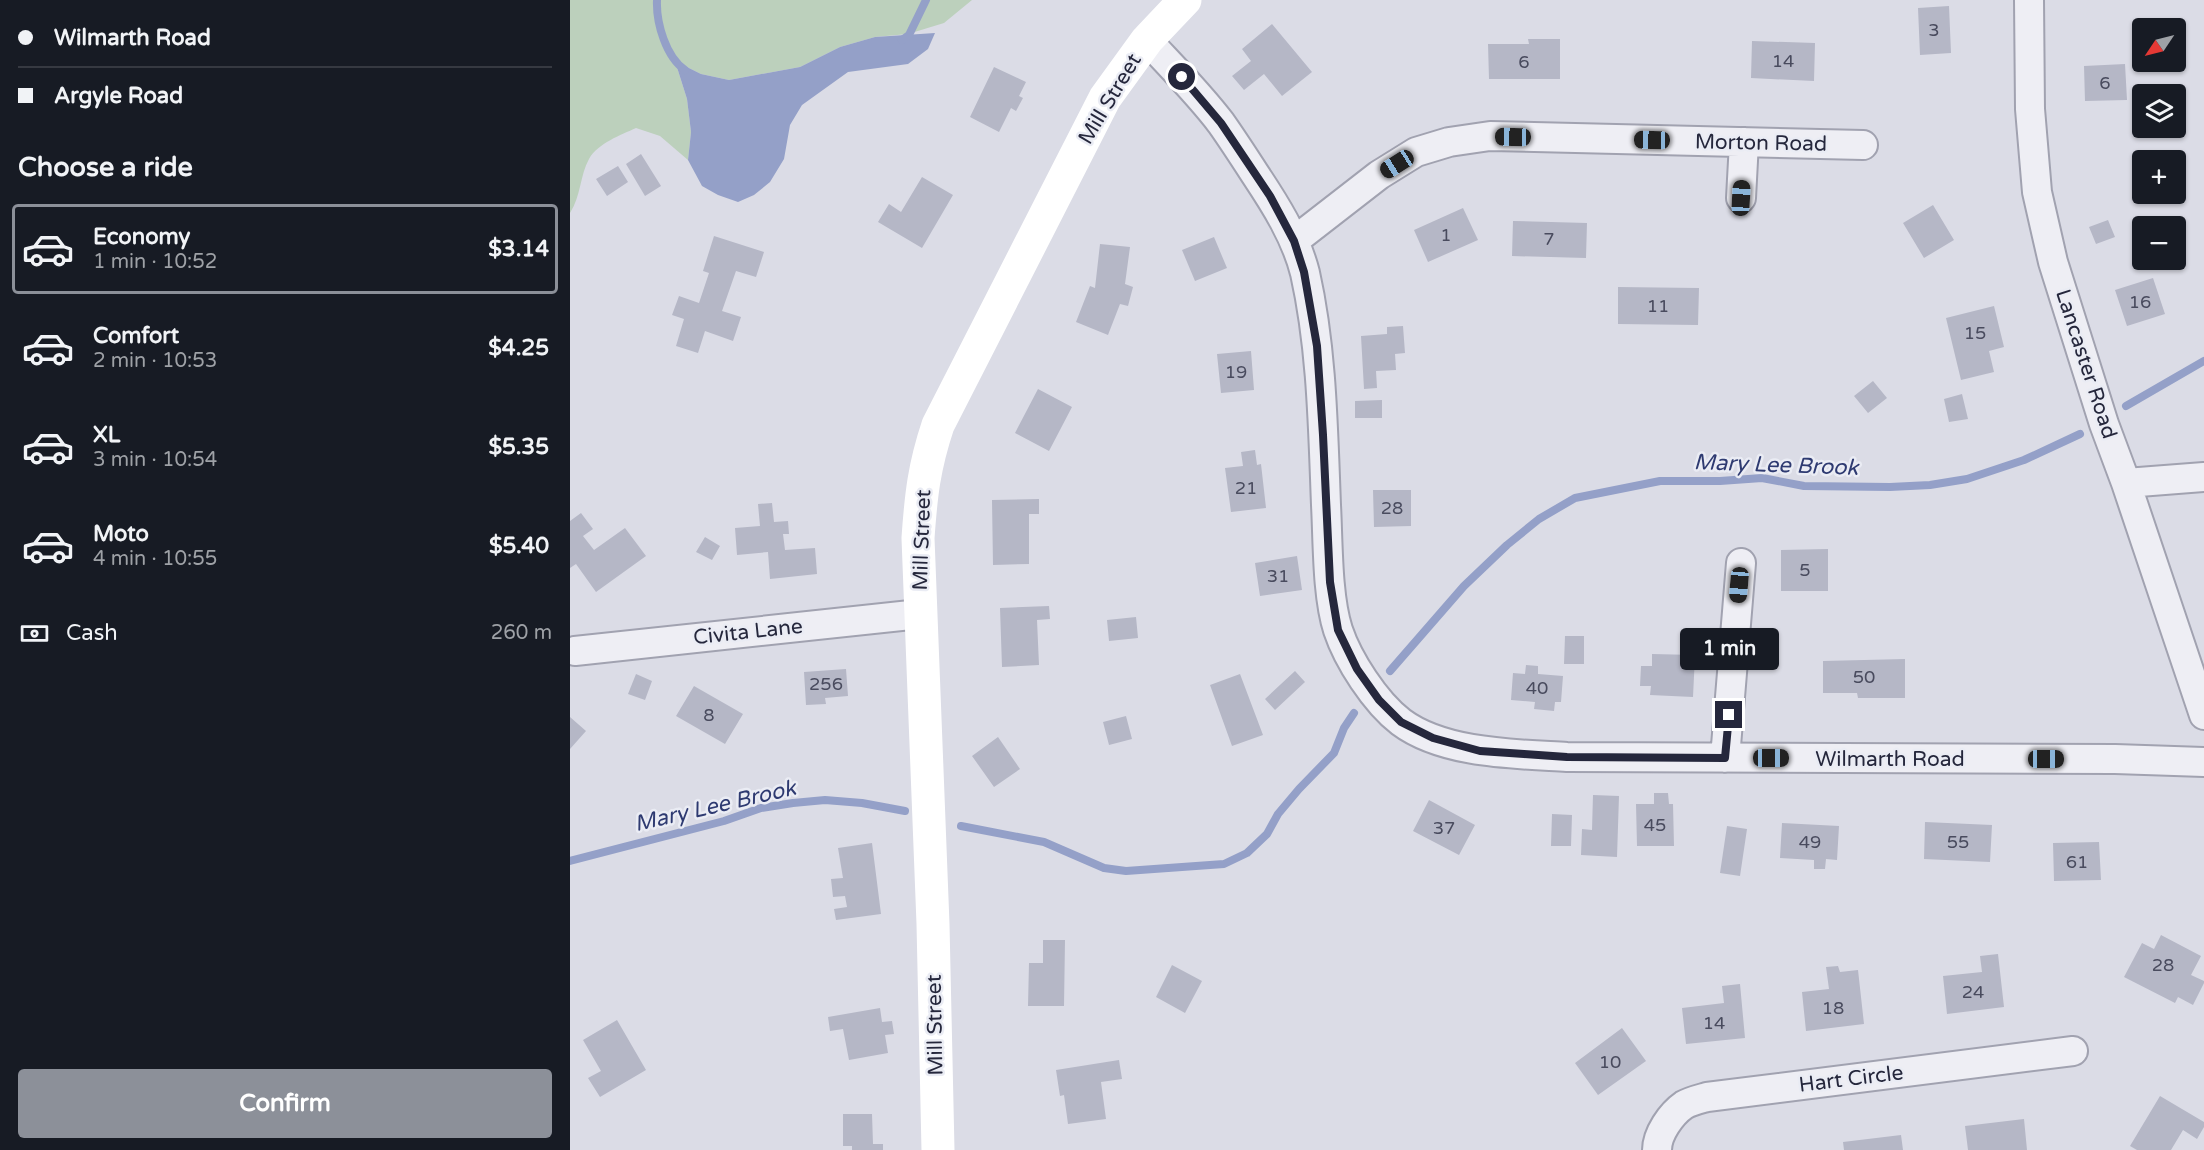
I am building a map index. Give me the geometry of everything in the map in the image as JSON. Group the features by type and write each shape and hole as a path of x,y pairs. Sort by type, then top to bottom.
{"street":[{"name":"Mill Street","path":"938,1150 933,924 918,538 926,460 938,425 1105,98 1146,40 1185,0"},
{"name":"Lancaster Road","path":"2030,0 2030,109 2037,192 2053,262 2079,349 2204,715"},
{"name":"Wilmarth Road","path":"1146,40 1182,77 1221,123 1270,196 1294,241 1304,272 1317,346 1330,582 1338,630 1357,669 1379,700 1401,722 1433,738 1480,751 1567,757 2115,759 2204,762"},
{"name":"Morton Road","path":"1294,241 1378,176 1416,152 1449,142 1490,136 1863,145"},
{"path":"1741,198 1744,142"},
{"path":"2126,483 2204,477"},
{"path":"1725,758 1741,563"},
{"name":"Civita Lane","path":"575,651 921,614"},
{"name":"Hart Circle","path":"1657,1150 1657,1143 1669,1120 1685,1105 1707,1097 2073,1051"}],"green space":[{"path":"570,0 972,0 944,23 908,34 875,37 840,47 800,67 729,80 701,74 675,61 687,99 691,132 688,160 660,136 636,128 604,144 593,153 570,213"}],"water":[{"path":"935,33 928,49 908,64 848,72 802,105 790,125 784,159 770,182 754,195 738,202 702,186 688,160 691,132 687,99 675,61 701,74 729,80 800,67 840,47 875,37"}],"building":[{"path":"1949,6 1951,53 1920,55 1918,8"},
{"path":"1272,24 1312,72 1282,96 1264,74 1244,90 1232,76 1251,61 1242,49"},
{"path":"1528,39 1560,39 1560,79 1489,79 1488,44 1529,44"},
{"path":"1752,41 1815,43 1814,81 1751,78"},
{"path":"2125,64 2127,100 2085,101 2084,66"},
{"path":"994,67 1026,82 1019,96 1023,98 1016,111 1011,108 999,132 970,117"},
{"path":"641,154 661,186 645,196 626,164"},
{"path":"618,166 628,182 607,196 596,179"},
{"path":"922,177 953,195 922,248 878,222 889,204 901,212"},
{"path":"1933,205 1954,240 1924,258 1903,223"},
{"path":"1463,208 1478,240 1428,262 1414,230"},
{"path":"2108,220 2115,237 2096,244 2089,227"},
{"path":"1513,221 1587,223 1586,258 1512,256"},
{"path":"714,236 764,252 756,277 736,271 722,311 741,317 733,341 705,331 698,353 676,346 684,319 672,315 679,296 699,303 709,273 703,271"},
{"path":"1214,237 1227,268 1195,281 1182,250"},
{"path":"1100,244 1130,247 1125,284 1133,287 1128,306 1120,304 1108,335 1076,322 1090,286 1095,288"},
{"path":"2153,278 2165,314 2127,326 2115,290"},
{"path":"1618,287 1699,288 1698,325 1618,324"},
{"path":"1994,306 2004,347 1989,351 1994,372 1961,380 1946,318"},
{"path":"1403,326 1405,353 1395,354 1396,370 1376,371 1377,388 1364,389 1361,336 1387,334 1387,327"},
{"path":"1251,351 1254,390 1221,393 1217,354"},
{"path":"1873,381 1887,398 1868,413 1854,396"},
{"path":"1038,389 1072,407 1049,451 1015,433"},
{"path":"1962,394 1968,419 1949,422 1944,399"},
{"path":"1382,400 1382,418 1355,418 1355,401"},
{"path":"1255,450 1257,465 1261,464 1266,508 1231,512 1225,468 1243,466 1241,452"},
{"path":"1373,490 1411,490 1411,526 1374,527"},
{"path":"1039,499 1039,514 1029,514 1029,564 993,565 992,500"},
{"path":"772,503 774,522 788,521 789,534 783,534 785,550 815,548 817,574 770,579 768,552 737,555 735,528 760,526 758,504"},
{"path":"581,513 593,529 583,536 594,550 625,528 646,556 596,592 576,564 570,568 570,521"},
{"path":"705,537 720,546 712,560 696,552"},
{"path":"1828,549 1828,591 1781,591 1781,550"},
{"path":"1297,556 1302,590 1260,596 1255,563"},
{"path":"1049,606 1050,619 1037,620 1039,665 1002,667 1000,608"},
{"path":"1136,617 1138,638 1109,641 1107,620"},
{"path":"1565,636 1584,636 1584,664 1564,664"},
{"path":"1652,654 1695,655 1693,697 1650,695 1651,686 1640,686 1641,666 1652,666"},
{"path":"1905,659 1905,698 1858,698 1857,693 1823,693 1823,661"},
{"path":"1526,665 1538,666 1538,674 1563,676 1561,702 1555,702 1554,711 1534,709 1535,702 1511,700 1513,673 1525,674"},
{"path":"846,669 848,696 825,698 826,704 806,705 804,672"},
{"path":"1295,671 1305,682 1275,710 1265,699"},
{"path":"636,674 652,681 645,700 628,694"},
{"path":"1240,674 1263,735 1232,746 1210,685"},
{"path":"694,686 743,714 725,744 676,716"},
{"path":"1126,716 1132,739 1109,745 1103,722"},
{"path":"570,717 586,731 570,749"},
{"path":"998,737 1020,769 994,787 972,756"},
{"path":"1654,793 1668,793 1669,804 1673,804 1674,846 1637,846 1636,804 1654,804"},
{"path":"1593,795 1619,796 1617,857 1581,855 1582,829 1592,830"},
{"path":"1429,800 1475,825 1459,855 1413,831"},
{"path":"1552,814 1572,815 1571,846 1551,846"},
{"path":"1925,822 1992,825 1990,862 1924,859"},
{"path":"1782,823 1839,826 1837,860 1826,859 1825,869 1814,869 1814,860 1780,858"},
{"path":"1727,826 1747,829 1740,876 1720,873"},
{"path":"2099,842 2101,880 2054,881 2053,843"},
{"path":"872,843 881,914 836,920 834,909 847,907 845,896 833,897 831,879 843,878 838,848"},
{"path":"2161,935 2201,956 2191,975 2204,983 2193,1005 2178,997 2175,1003 2124,977 2142,943 2154,949"},
{"path":"1043,940 1065,940 1064,1006 1028,1006 1029,963 1043,963"},
{"path":"1998,954 2004,1007 1947,1014 1943,976 1982,972 1980,956"},
{"path":"1172,965 1202,981 1185,1013 1156,997"},
{"path":"1838,966 1840,972 1858,970 1864,1024 1806,1031 1802,992 1829,989 1826,967"},
{"path":"1740,984 1745,1038 1686,1044 1682,1008 1724,1003 1722,986"},
{"path":"880,1008 882,1022 892,1021 894,1034 885,1035 888,1053 849,1060 843,1029 830,1031 828,1017"},
{"path":"617,1020 646,1070 600,1097 588,1078 601,1071 583,1040"},
{"path":"1622,1028 1646,1061 1598,1095 1575,1063"},
{"path":"1119,1060 1122,1079 1101,1082 1106,1119 1068,1124 1064,1095 1060,1096 1056,1070"},
{"path":"2160,1096 2204,1122 2204,1127 2197,1139 2183,1130 2171,1150 2137,1150 2130,1146"},
{"path":"843,1114 872,1114 873,1144 883,1144 883,1150 852,1150 852,1146 843,1146"},
{"path":"2024,1119 2027,1150 1968,1150 1965,1126"},
{"path":"1901,1135 1903,1150 1844,1150 1843,1142"}],"waterway":[{"path":"657,0 660,29 672,57 685,70"},
{"path":"902,40 909,35 926,0"},
{"name":"Mary Lee Brook","path":"2126,406 2204,361"},
{"name":"Mary Lee Brook","path":"1390,671 1464,586 1507,545 1539,519 1575,498 1660,481 1762,478 1804,486 1930,485 1967,479 2024,460 2080,434"},
{"name":"Mary Lee Brook","path":"961,826 1044,842 1104,868 1126,871 1224,864 1247,853 1267,834 1278,814 1334,753 1344,728 1354,713"},
{"name":"Mary Lee Brook","path":"570,861 724,821 761,808 793,803 825,800 862,803 905,811"}],"route":[{"path":"1182,77 1221,123 1270,196 1294,241 1304,272 1317,346 1332,598 1338,630 1357,669 1379,700 1401,722 1433,738 1480,751 1567,757 1725,758 1729,715"}]}
